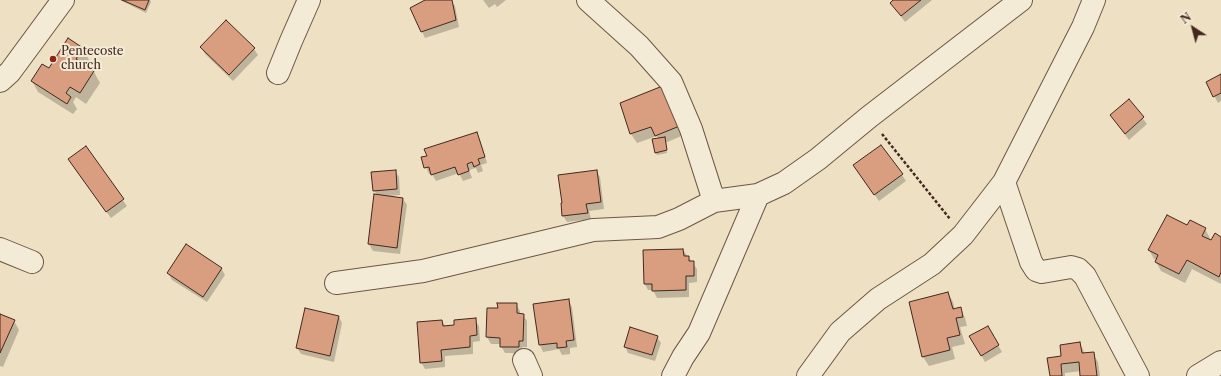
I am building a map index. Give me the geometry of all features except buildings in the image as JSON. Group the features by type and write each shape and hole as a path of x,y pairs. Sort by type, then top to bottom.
{"street":[{"path":"0,81 10,72 63,0"},
{"path":"278,73 290,41 309,0"},
{"path":"588,0 639,46 671,82 691,129 714,202"},
{"path":"336,283 423,272 593,230 658,227 679,219 714,202 758,195 789,179 818,159 1021,0"},
{"path":"808,376 840,332 878,299 932,264 963,235 1004,182 1083,27 1094,0"},
{"path":"1004,182 1030,262 1036,270 1042,272 1071,267 1078,269 1085,276 1138,376"},
{"path":"673,376 683,356 699,333 758,195"},
{"path":"0,249 32,262"},
{"path":"1198,376 1221,362"}],"path":[{"path":"869,118 963,235"}],"place":[{"name":"Pentecoste church","path":"53,59"}]}
